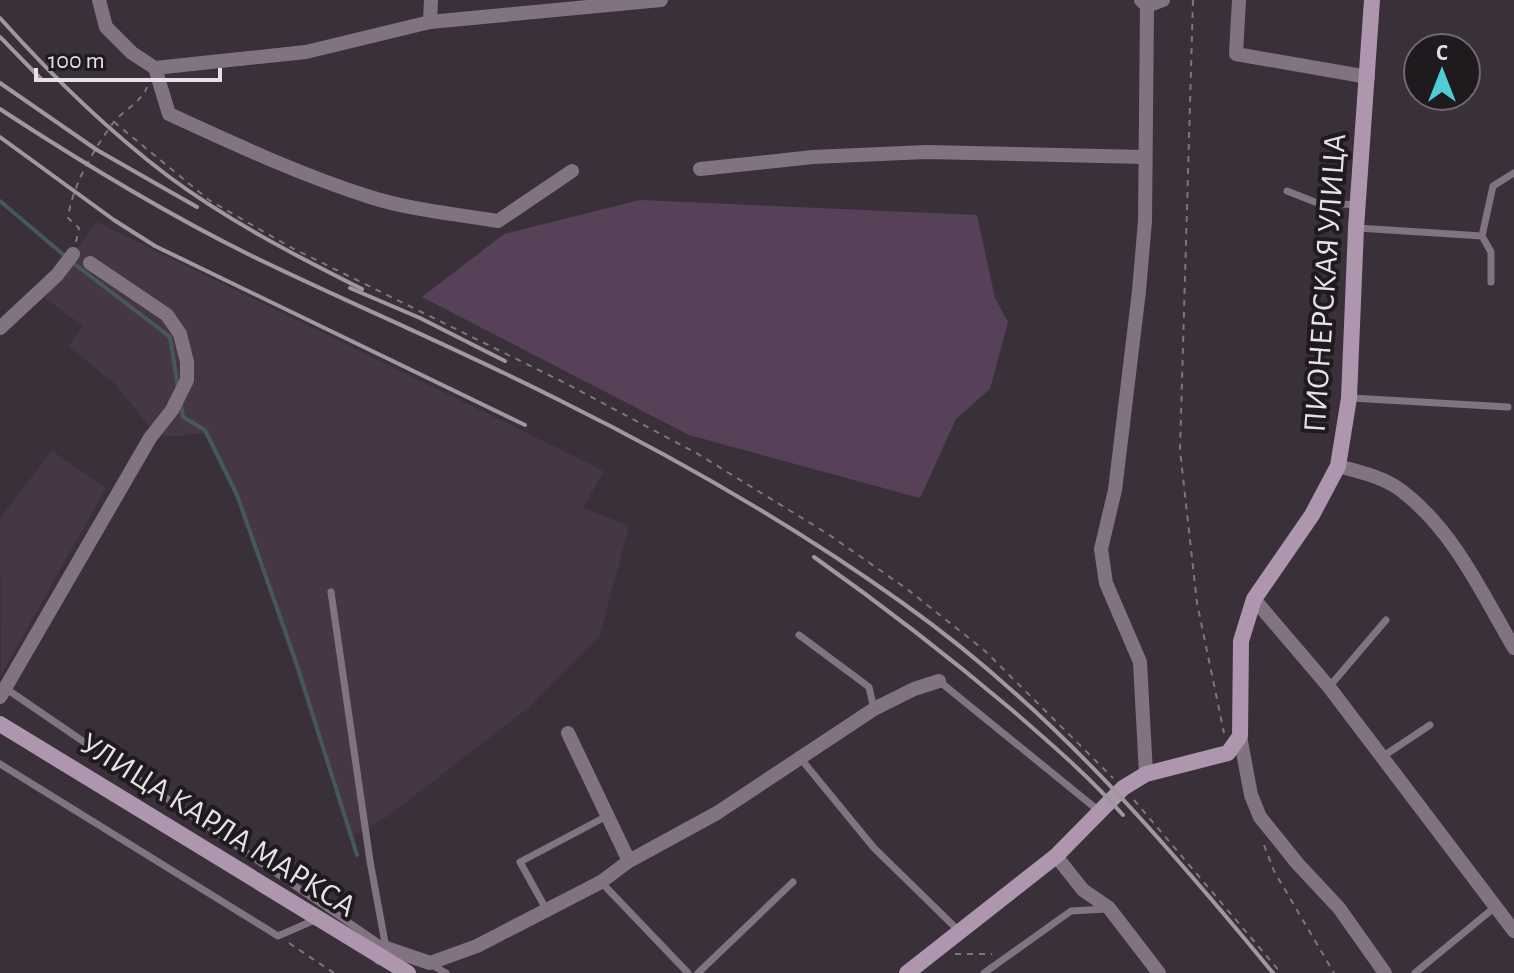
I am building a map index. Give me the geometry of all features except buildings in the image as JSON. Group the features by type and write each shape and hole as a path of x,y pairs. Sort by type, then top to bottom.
{"street":[{"path":"99,0 106,27 132,53 155,68 306,52 430,22 661,0"},
{"path":"430,22 431,0"},
{"path":"1146,774 1140,662 1106,583 1101,549 1115,490 1145,221 1144,3 1163,0"},
{"path":"1239,0 1236,54 1368,77"},
{"name":"ПИОНЕРСКАЯ УЛИЦА","path":"1240,736 1241,641 1254,599 1312,515 1338,466 1349,398 1356,228 1372,0"},
{"path":"155,68 169,114 257,153 370,197 498,221 572,171"},
{"path":"700,169 813,157 926,152 1144,157"},
{"path":"0,328 57,275 73,254"},
{"path":"2,690 150,438 172,410 187,380 187,362 180,334 167,315 90,263"},
{"path":"1338,466 1370,474 1401,490 1428,516 1454,545 1514,648"},
{"path":"1254,599 1329,687 1514,931"},
{"path":"383,953 430,963 477,946 601,882 629,861 717,813 874,709 914,689 939,681"},
{"name":"УЛИЦА КАРЛА МАРКСА","path":"0,724 317,919 383,953 408,973"},
{"path":"568,733 629,861"},
{"path":"907,973 1056,856 1123,788 1146,774 1228,753 1240,736"},
{"path":"1240,736 1251,795 1260,817 1339,908 1385,973"},
{"path":"1056,856 1083,890 1109,908 1159,973"}],"lane":[{"path":"1491,282 1491,252 1482,236 1493,186 1514,173"},
{"path":"1287,191 1315,202 1358,205"},
{"path":"1356,228 1482,236"},
{"path":"1349,398 1508,407"},
{"path":"331,592 383,953"},
{"path":"1329,687 1386,620"},
{"path":"799,635 869,687 874,709"},
{"path":"939,681 1100,812"},
{"path":"2,690 383,953"},
{"path":"1382,757 1430,725"},
{"path":"801,759 874,848 960,933"},
{"path":"0,764 278,936 317,919"},
{"path":"546,909 520,862 607,816"},
{"path":"601,882 688,973"},
{"path":"698,973 793,882"},
{"path":"1415,973 1495,907"},
{"path":"984,973 1071,911 1109,908"},
{"path":"430,963 446,973"}],"path":[{"path":"1193,0 1180,450 1197,603 1228,753"},
{"path":"73,254 79,228 68,218 70,202 114,122 145,94 155,68"},
{"path":"114,122 209,200 236,216 290,247 580,391 698,454 828,534 907,589 984,650 1123,788 1281,973"},
{"path":"1262,842 1274,871 1334,973"},
{"path":"278,936 334,973"},
{"path":"932,952 985,955 1017,948"}],"shaded area":[{"path":"640,200 977,215 995,298 1008,322 990,389 956,419 920,498 689,435 422,297 504,234"},
{"path":"97,222 604,471 583,508 629,526 600,635 529,707 388,816 351,836 237,495 207,433 164,437 149,426 115,384 69,346 83,326 42,296"},
{"path":"52,451 106,488 1,675 0,518"}],"waterway":[{"path":"0,201 65,256"},
{"path":"72,262 170,337 178,388"},
{"path":"181,405 183,417 205,430 237,495 296,662 357,855"}],"railway":[{"path":"0,18 80,101 168,176 238,222 362,289"},
{"path":"0,37 42,80"},
{"path":"0,83 97,150 197,207"},
{"path":"0,109 123,186 218,239 523,382 650,447 779,521 863,576 957,644 1055,730 1145,824 1273,973"},
{"path":"0,137 155,246 525,425"},
{"path":"350,288 420,318 505,361"},
{"path":"814,557 914,631 1012,710 1123,815"}]}
